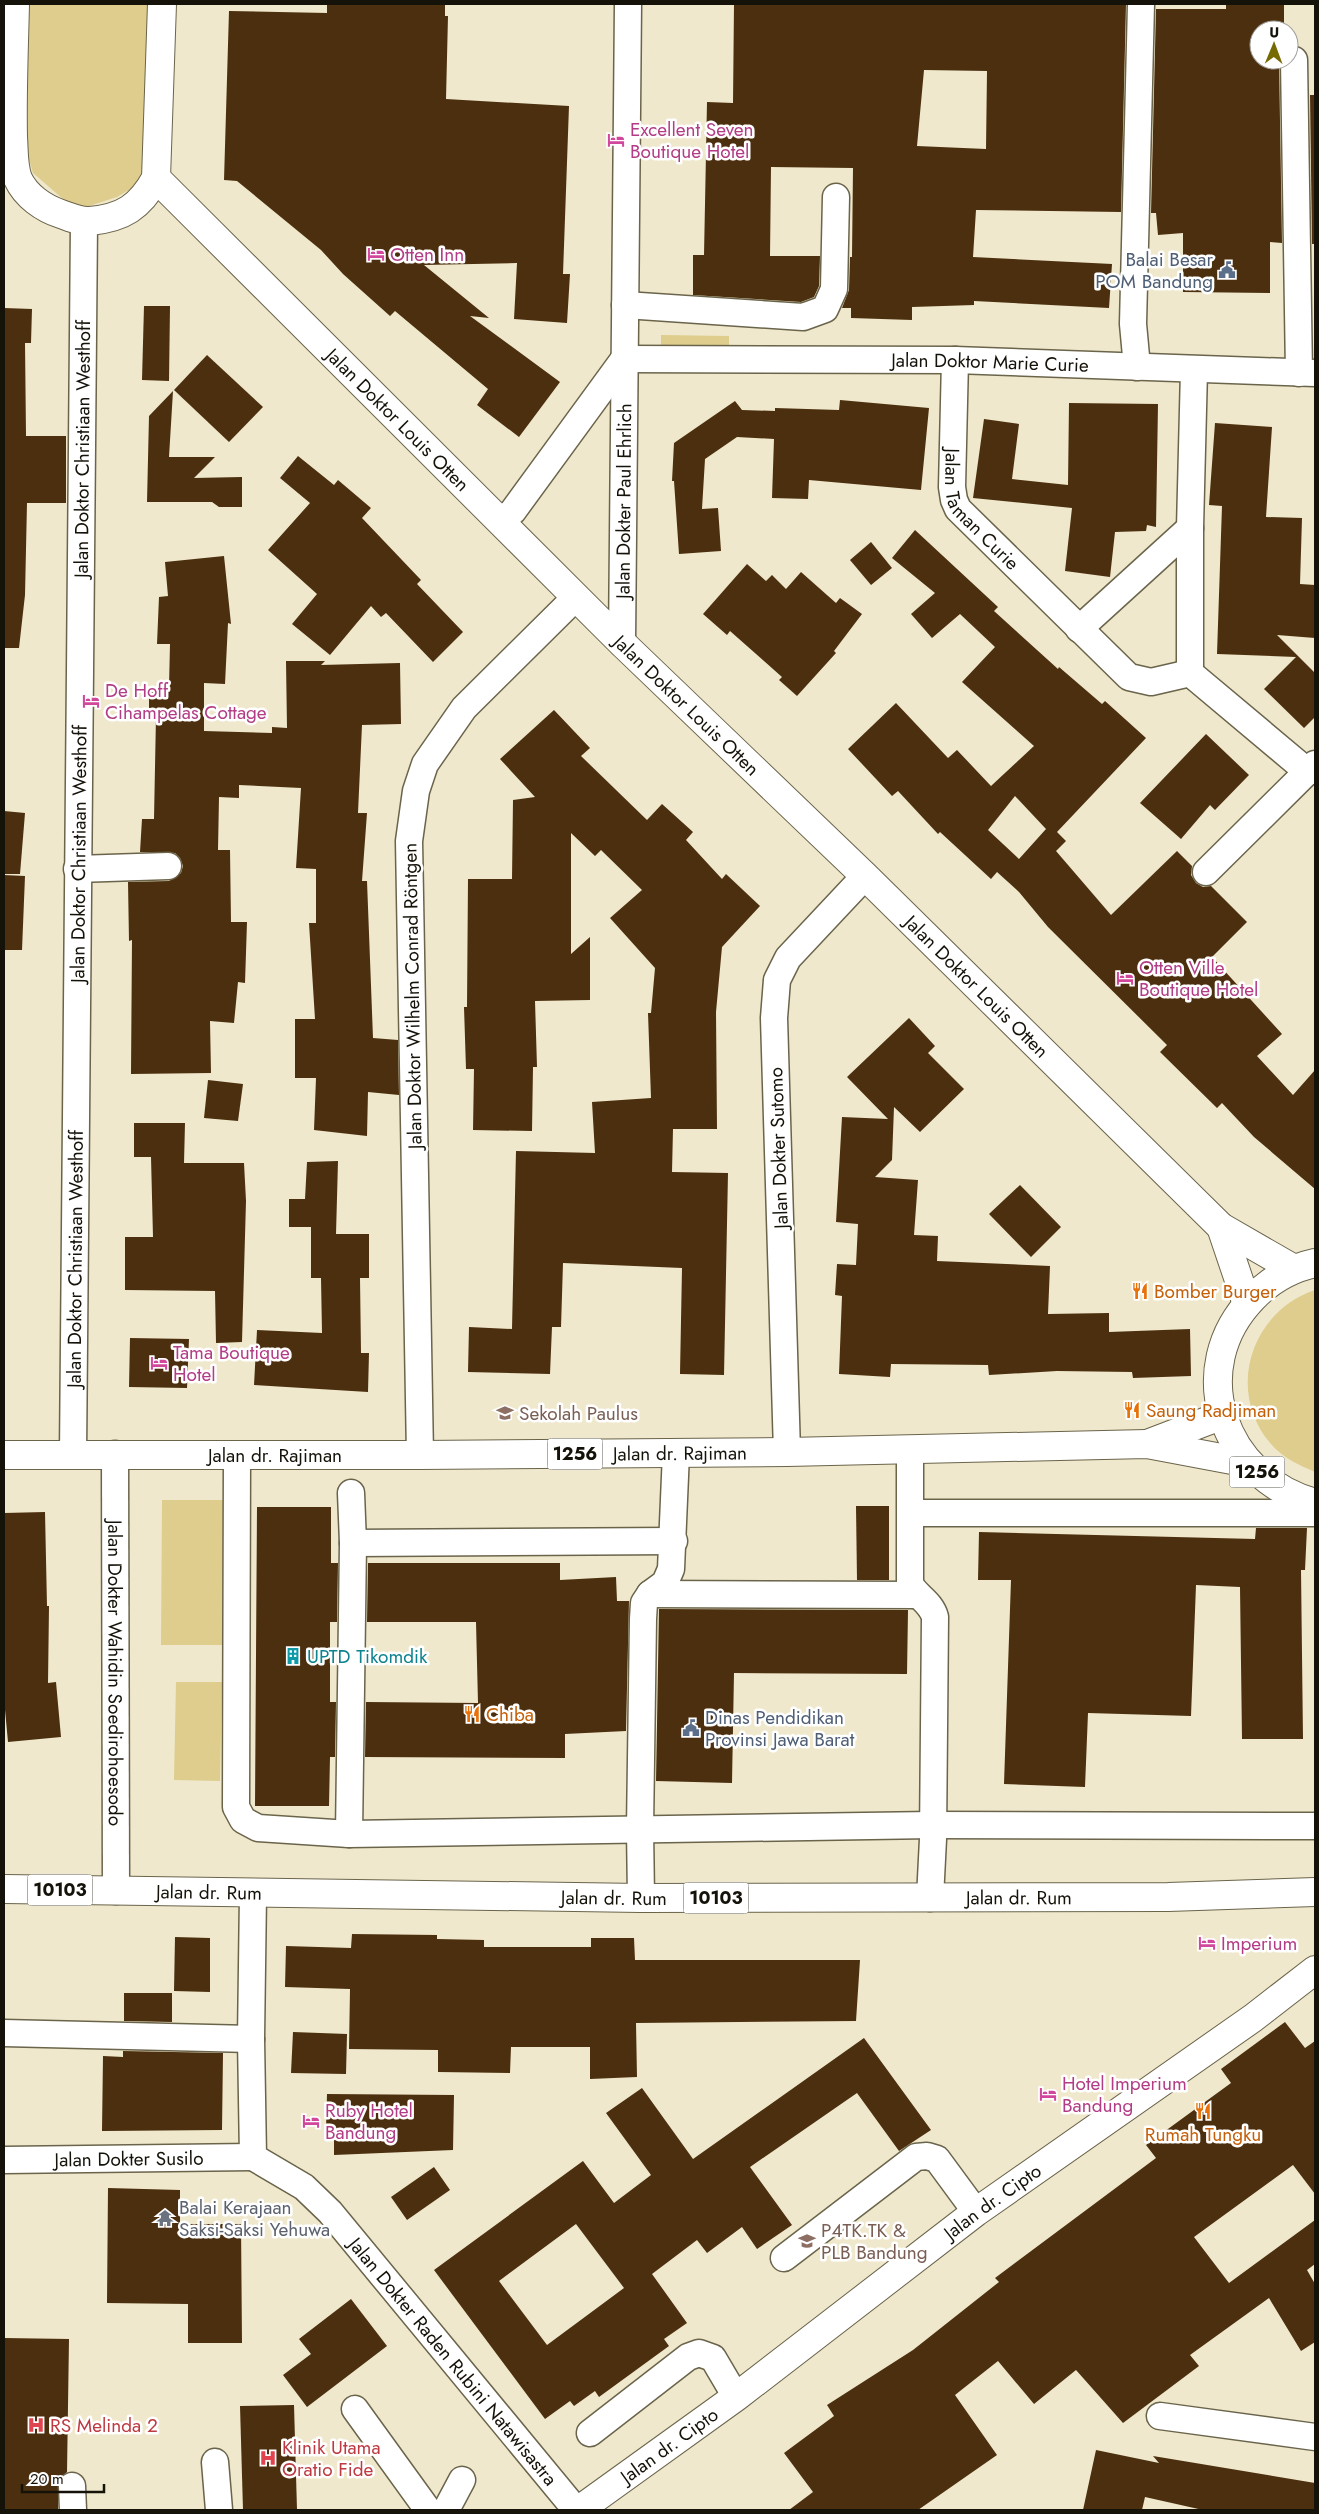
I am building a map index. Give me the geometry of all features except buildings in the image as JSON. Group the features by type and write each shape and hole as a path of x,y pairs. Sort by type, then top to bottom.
{"main road":[{"path":"15,4 13,122 14,160 18,179 31,198 52,211 84,222 108,219 130,210 146,197 156,178 162,4"},
{"name":"Jalan Doktor Louis Otten","path":"156,178 502,521 622,643 864,876 1221,1227 1305,1266"},
{"name":"Jalan Doktor Louis Otten","path":"1221,1227 1247,1304"},
{"name":"1256","path":"1305,1266 1261,1290 1247,1304 1235,1321 1221,1357 1219,1396 1222,1415 1229,1433 1248,1464 1273,1485 1288,1494 1315,1503"},
{"name":"Jalan dr. Rajiman","path":"1147,1444 1222,1415"},
{"name":"Jalan dr. Rajiman","path":"4,1455 420,1455 787,1452 1147,1444 1248,1464"},
{"name":"Jalan dr. Rum","path":"4,1889 641,1898 1309,1897"},
{"name":"Jalan dr. Cipto","path":"577,2510 736,2397 976,2212 1253,2018 1312,1971"}],"street":[{"name":"Jalan Dokter Paul Ehrlich","path":"622,643 628,4"},
{"path":"1137,367 1133,324 1140,4"},
{"path":"1294,70 1307,373"},
{"path":"624,304 803,317 825,309 834,289 836,198"},
{"name":"Jalan Doktor Christiaan Westhoff","path":"73,1455 76,868 84,222"},
{"name":"Jalan Doktor Marie Curie","path":"624,359 828,358 955,360 1307,373"},
{"name":"Jalan Dokter Paul Ehrlich","path":"502,521 513,511 624,359"},
{"name":"Jalan Taman Curie","path":"955,360 954,500 958,508 1129,677 1151,682 1190,673"},
{"path":"1194,370 1190,528 1190,673 1311,768 1206,872"},
{"path":"1079,629 1190,528"},
{"name":"Jalan Doktor Wilhelm Conrad Röntgen","path":"420,1455 409,841 416,791 425,764 464,708 576,597"},
{"path":"76,868 168,866"},
{"name":"Jalan Dokter Sutomo","path":"787,1452 774,1018 777,980 788,958 864,876"},
{"path":"910,1450 910,1584 918,1595 930,1605 935,1617 930,1898"},
{"path":"641,1898 640,1829 644,1603 650,1594 665,1583 671,1569 674,1541 673,1490 676,1453"},
{"name":"Jalan Dokter Wahidin Soedirohoesodo","path":"116,1454 116,1891"},
{"path":"238,1455 236,1807 242,1820 258,1828 349,1834 932,1825 1315,1826"},
{"path":"349,1834 351,1493"},
{"path":"911,1513 1315,1512"},
{"path":"352,1543 674,1541"},
{"path":"650,1594 918,1595"},
{"path":"253,1894 252,2039 254,2157"},
{"path":"4,2033 252,2039"},
{"path":"784,2258 916,2157 927,2156 937,2159 976,2212"},
{"name":"Jalan Dokter Susilo","path":"4,2160 254,2157"},
{"name":"Jalan Dokter Raden Rubini Natawisastra","path":"254,2157 304,2187 330,2212 577,2510"},
{"path":"590,2433 688,2357 699,2353 712,2358 736,2397"},
{"path":"355,2409 428,2510"},
{"path":"1160,2416 1315,2437"},
{"path":"215,2462 219,2510"},
{"path":"446,2510 462,2480"}],"shaded area":[{"path":"26,4 157,4 144,181 117,197 83,208 63,199 33,173 26,150"},
{"path":"661,335 729,336 729,351 661,351"},
{"path":"1315,1290 1315,1472 1286,1457 1271,1444 1257,1423 1249,1401 1248,1378 1252,1355 1261,1334 1275,1315 1293,1300"},
{"path":"162,1500 229,1500 229,1645 161,1645"},
{"path":"176,1682 222,1682 220,1781 174,1780"}],"place":[{"name":"Excellent Seven Boutique Hotel","path":"616,140"},
{"name":"Otten Inn","path":"376,254"},
{"name":"Balai Besar POM Bandung","path":"1227,270"},
{"name":"De Hoff Cihampelas Cottage","path":"91,701"},
{"name":"Otten Ville Boutique Hotel","path":"1125,978"},
{"name":"Bomber Burger","path":"1140,1291"},
{"name":"Tama Boutique Hotel","path":"159,1363"},
{"name":"Saung Radjiman","path":"1132,1410"},
{"name":"Sekolah Paulus","path":"505,1413"},
{"name":"UPTD Tikomdik","path":"293,1656"},
{"name":"Chiba","path":"472,1714"},
{"name":"Dinas Pendidikan Provinsi Jawa Barat","path":"691,1728"},
{"name":"Imperium","path":"1207,1943"},
{"name":"Hotel Imperium Bandung","path":"1048,2094"},
{"name":"Rumah Tungku","path":"1203,2111"},
{"name":"Ruby Hotel Bandung","path":"311,2121"},
{"name":"Balai Kerajaan Saksi-Saksi Yehuwa","path":"165,2218"},
{"name":"P4TK.TK & PLB Bandung","path":"807,2241"},
{"name":"RS Melinda 2","path":"36,2425"},
{"name":"Klinik Utama Oratio Fide","path":"268,2458"}]}
